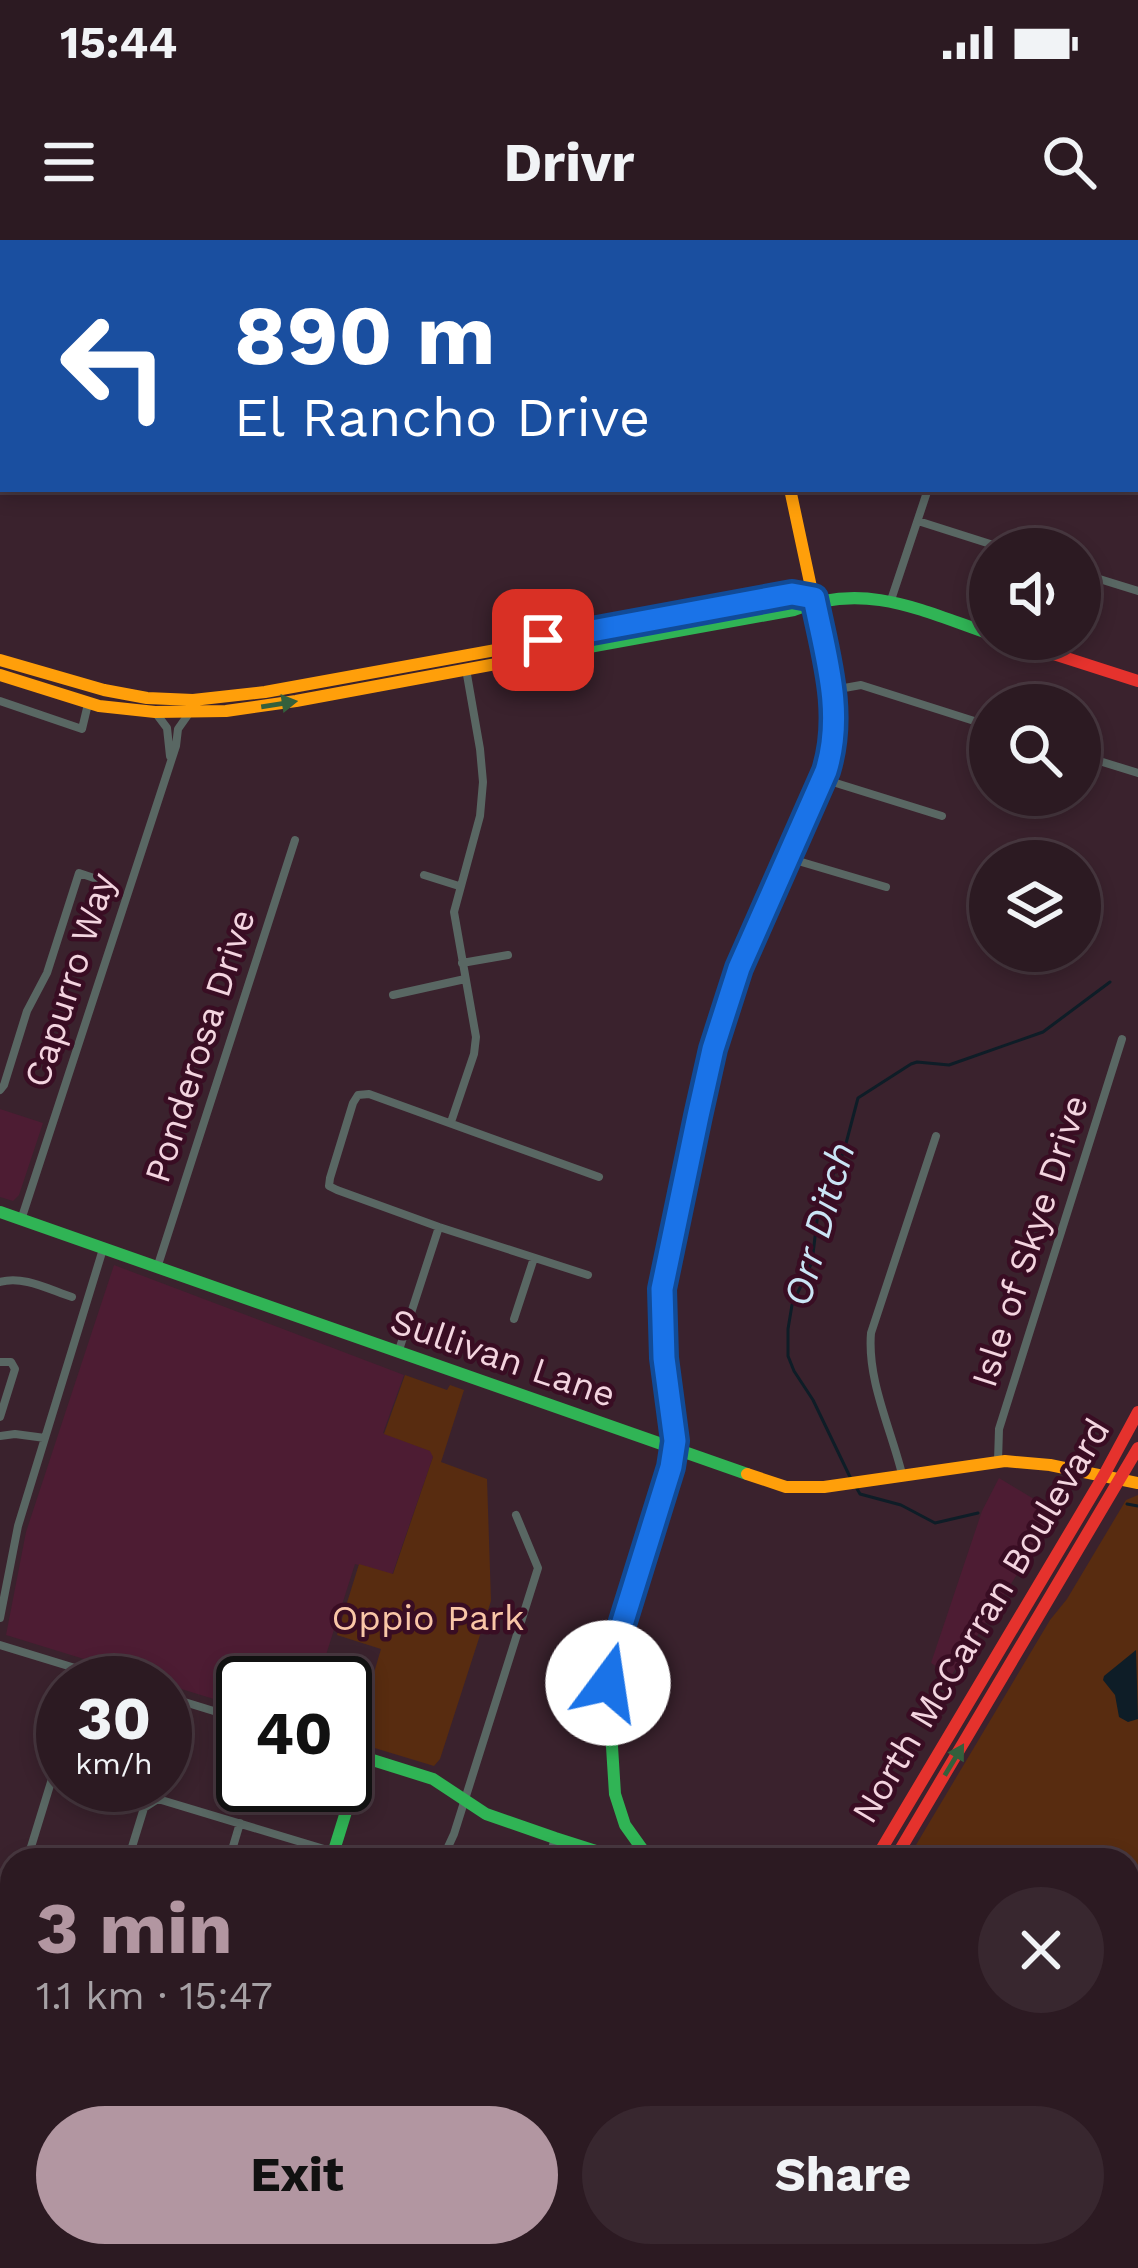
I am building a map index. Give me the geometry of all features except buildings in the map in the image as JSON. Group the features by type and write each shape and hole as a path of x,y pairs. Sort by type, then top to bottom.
{"street":[{"path":"641,1848 625,1825 614,1794 608,1683 674,1449 662,1289 727,1004 823,779 835,723 791,492"},
{"path":"891,602 927,492"},
{"path":"918,521 969,537"},
{"path":"1101,580 1138,591"},
{"path":"0,660 91,688 170,700 227,697 792,594 814,598 853,595 891,602 969,627"},
{"path":"0,675 88,704 132,710 250,708 794,610 814,598"},
{"path":"1072,660 1138,681"},
{"path":"451,1122 476,1047 454,912 478,822 483,782 466,669"},
{"path":"832,690 861,685 969,719"},
{"path":"132,710 170,700"},
{"path":"0,701 82,729 88,704"},
{"path":"155,712 167,728 171,758"},
{"name":"Capurro Way","path":"21,1220 178,729 190,712"},
{"path":"1101,762 1138,773"},
{"path":"823,779 942,816"},
{"name":"Ponderosa Drive","path":"157,1268 295,840"},
{"path":"787,857 886,887"},
{"path":"0,1090 27,1011 47,973 80,873 112,884"},
{"path":"424,875 459,886"},
{"path":"462,963 508,956"},
{"path":"393,995 465,979"},
{"name":"Isle of Skye Drive","path":"998,1461 999,1429 1122,1039"},
{"path":"588,1275 329,1186 352,1103 358,1095 369,1094 599,1177"},
{"path":"902,1474 870,1358 872,1333 937,1136"},
{"name":"Sullivan Lane","path":"0,1212 786,1487 824,1487 998,1461 1050,1465 1138,1483"},
{"path":"398,1353 439,1227"},
{"path":"0,1618 14,1546 103,1249"},
{"path":"514,1319 534,1258"},
{"path":"0,1282 18,1280 72,1297"},
{"path":"0,1362 11,1362 15,1370 0,1417"},
{"name":"North McCarran Boulevard","path":"882,1848 1138,1412"},
{"path":"0,1436 45,1438"},
{"name":"North McCarran Boulevard","path":"901,1848 1138,1448"},
{"path":"447,1848 538,1568 516,1515"},
{"path":"0,1542 14,1546"},
{"path":"0,1645 36,1656"},
{"path":"372,1760 433,1779 487,1814 586,1848"},
{"path":"132,1848 144,1808 152,1800 163,1799 310,1848"},
{"path":"31,1848 42,1812"},
{"path":"335,1848 346,1812"},
{"path":"233,1848 240,1823"},
{"path":"552,1848 555,1838"}],"shaded area":[{"path":"0,1109 43,1123 13,1201 0,1197"},
{"path":"114,1265 404,1375 383,1433 431,1451 433,1457 392,1575 355,1564 326,1656 216,1656 216,1700 192,1692 192,1656 74,1656 6,1635 26,1532"},
{"path":"999,1478 1057,1513 951,1676 931,1663 982,1511"}],"green space":[{"name":"Oppio Park","path":"405,1375 447,1390 450,1385 464,1390 441,1462 487,1479 491,1601 434,1766 372,1747 372,1680 381,1649 337,1635 359,1564 393,1574 433,1457 430,1451 384,1434"},
{"path":"1138,1495 1138,1848 914,1848 1050,1620 1126,1500"}],"water":[{"path":"1136,1650 1138,1719 1128,1722 1119,1717 1115,1695 1103,1680"}],"waterway":[{"name":"Orr Ditch","path":"851,1479 794,1371 788,1356 788,1329 792,1305 812,1262 819,1204 844,1151 858,1098 911,1064 949,1065 1043,1032 1110,982"},
{"name":"Orr Ditch","path":"856,1487 860,1494 901,1505 935,1523 978,1513"},
{"name":"Orr Ditch","path":"1127,1504 1138,1506"}],"traffic: fast":[{"path":"605,630 792,594 814,599"},
{"path":"545,655 845,598 894,602 969,627"},
{"path":"641,1848 625,1825 615,1794 608,1683 671,1467 673,1430 662,1297 694,1134"},
{"path":"0,1212 747,1474"},
{"path":"335,1848 363,1757 433,1779 486,1814 586,1848"}],"traffic: slow":[{"path":"694,1134 713,1049 739,968 823,779 833,735 833,690 791,492"},
{"path":"0,660 104,690 193,700 265,692 605,630"},
{"path":"0,675 99,706 155,712 226,711 545,655"},
{"path":"747,1474 786,1487 824,1487 1005,1461 1138,1483"}],"traffic: jam":[{"path":"1072,660 1138,681"},
{"path":"882,1848 1138,1412"},
{"path":"901,1848 1138,1448"}],"route":[{"path":"543,640 792,594 814,598 835,708 826,771 739,968 707,1076 662,1289 664,1358 675,1441 671,1467 608,1683"}]}
